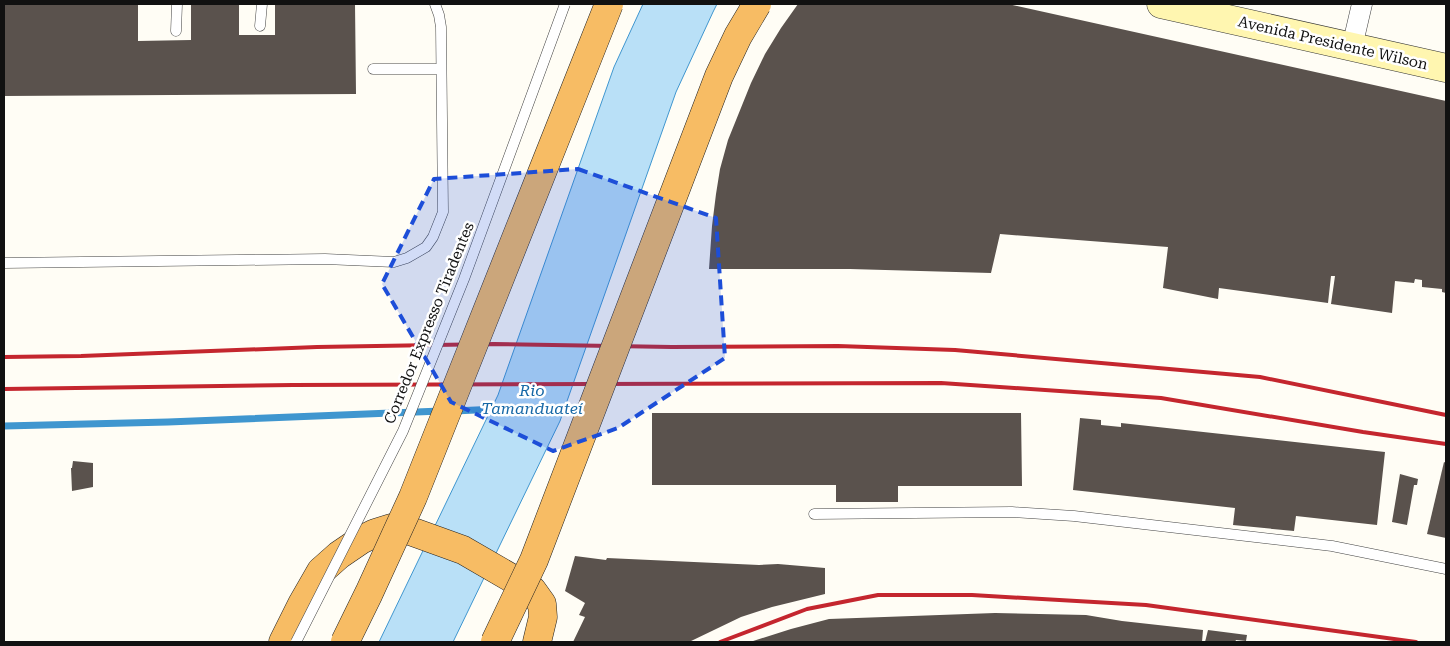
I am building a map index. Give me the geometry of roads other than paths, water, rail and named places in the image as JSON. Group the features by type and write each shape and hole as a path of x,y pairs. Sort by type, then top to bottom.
{"highway":[{"path":"345,642 416,488 609,4"},
{"path":"495,642 534,560 719,76 738,36 757,4"},
{"path":"283,642 302,604 322,571 339,555 361,540 391,528 402,528 463,550 532,590 542,604 543,617 537,642"}],"main road":[{"name":"Avenida Presidente Wilson","path":"1161,4 1446,68"}],"street":[{"path":"1352,47 1362,4"}],"lane":[{"path":"176,31 177,4"},
{"path":"260,26 262,4"},
{"path":"4,263 325,259 394,262 407,258 426,247 434,238 443,212 441,27 435,4"},
{"name":"Corredor Expresso Tiradentes","path":"296,642 403,431 464,280 565,4"},
{"path":"373,69 441,69"},
{"path":"814,514 1012,512 1074,516 1332,546 1446,569"}],"water":[{"name":"Rio Tamanduateí","path":"643,4 717,4 676,92 560,421 453,642 379,642 498,395 614,67"}],"waterway":[{"path":"454,411 498,409"},
{"path":"4,426 168,422 441,411"}],"railway":[{"path":"4,357 317,347 494,344 672,347 838,346 955,350 1260,377 1446,415"},
{"path":"4,389 293,385 941,383 1161,398 1446,444"},
{"path":"720,642 807,609 878,595 972,595 1146,605 1416,642"}]}
